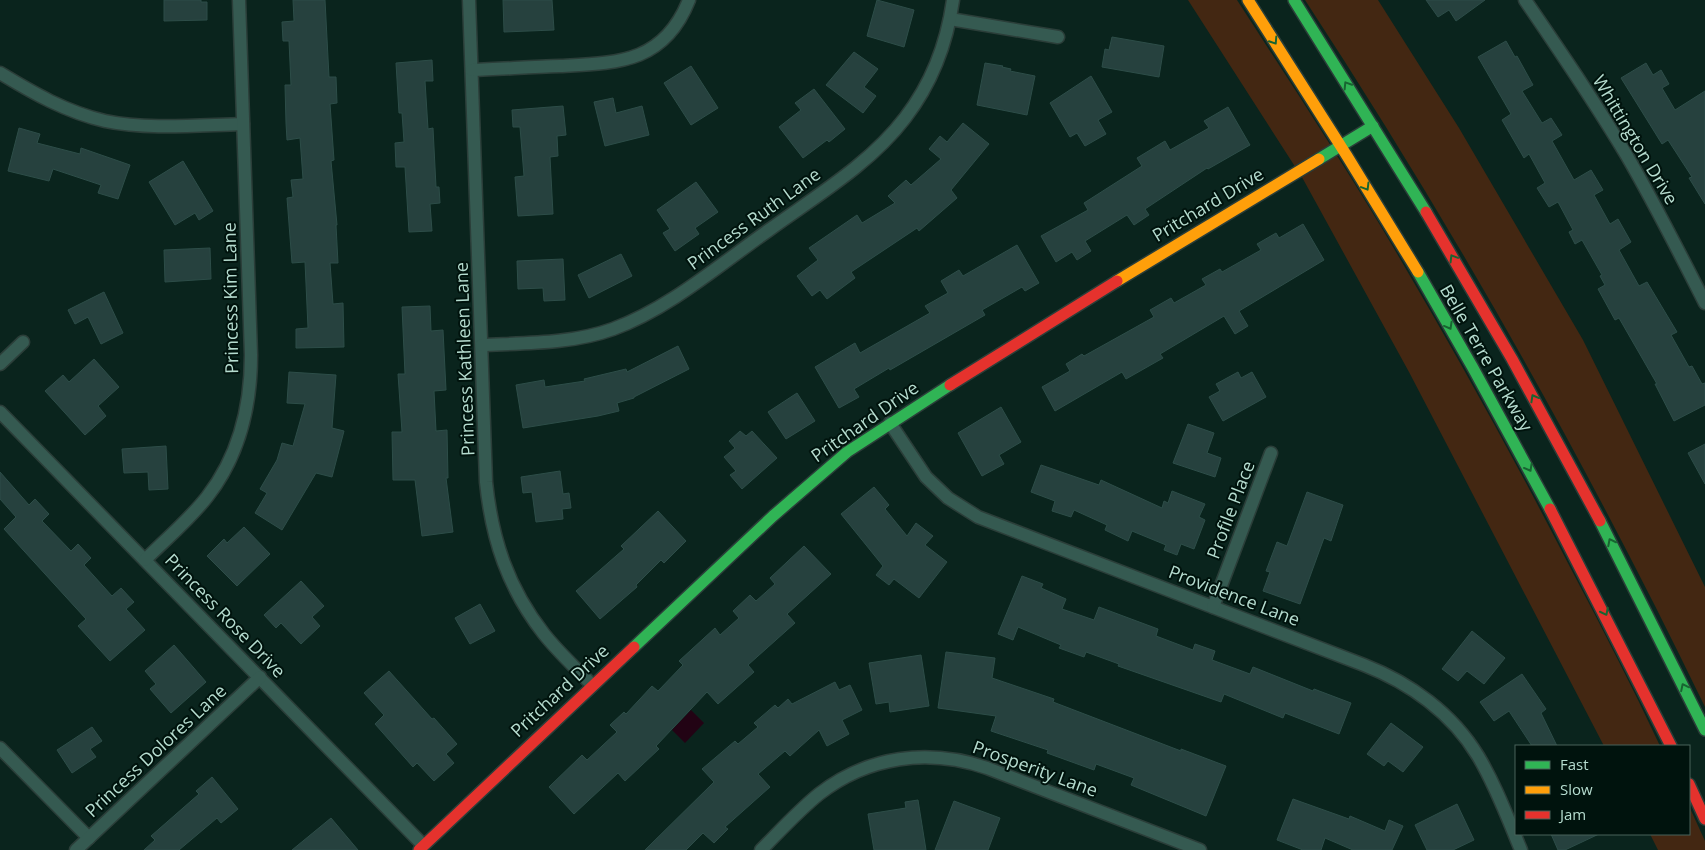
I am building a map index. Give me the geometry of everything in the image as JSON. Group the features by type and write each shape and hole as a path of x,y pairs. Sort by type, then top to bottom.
{"main road":[{"name":"Belle Terre Parkway","path":"1248,0 1341,145 1444,316 1545,497 1670,745"},
{"name":"Belle Terre Parkway","path":"1294,0 1466,280 1580,482 1705,730"},
{"name":"Pritchard Drive","path":"421,848 592,685 828,467 854,447 1134,270 1373,126"},
{"path":"1690,786 1705,819"}],"street":[{"name":"Princess Kim Lane","path":"145,560 208,496 230,461 236,448 244,419 250,388 251,356 239,0"},
{"name":"Princess Kathleen Lane","path":"469,0 486,482 491,518 498,547 510,580 537,625 592,685"},
{"path":"472,70 601,64 625,61 643,53 661,41 678,22 689,0"},
{"name":"Princess Ruth Lane","path":"482,346 568,339 604,331 641,316 690,286 858,165 884,142 906,116 928,82 939,57 950,19 953,0"},
{"name":"Whittington Drive","path":"1525,0 1599,111 1626,156 1662,219 1705,303"},
{"path":"950,19 1058,37"},
{"path":"0,73 54,103 106,121 150,125 243,124"},
{"path":"0,364 23,342"},
{"name":"Princess Rose Drive","path":"0,412 260,677 421,848"},
{"name":"Providence Lane","path":"890,423 926,477 948,498 968,512 989,522 1381,672 1397,680 1428,701 1456,726 1477,755 1491,780 1521,850"},
{"name":"Profile Place","path":"1213,607 1271,453"},
{"name":"Princess Dolores Lane","path":"76,850 260,677"},
{"path":"0,748 89,838"},
{"name":"Prosperity Lane","path":"761,850 819,794 847,776 876,764 914,757 930,757 961,760 986,768 1200,850"}],"shaded area":[{"path":"1188,0 1237,0 1329,143 1408,272 1503,440 1639,701 1660,745 1603,745 1409,372 1303,179"},
{"path":"1305,0 1378,0 1459,128 1583,340 1705,587 1705,707 1614,525 1516,347 1413,172"},
{"path":"691,710 704,723 685,743 672,730"},
{"path":"1690,808 1705,841 1705,850 1658,850 1650,835 1690,835"}],"building":[{"path":"164,0 201,0 201,2 207,2 207,20 164,21"},
{"path":"293,0 325,0 329,77 336,77 337,103 330,104 334,160 331,161 337,225 338,263 330,263 333,304 343,303 344,347 296,348 296,329 308,328 305,262 292,263 287,198 293,197 291,180 303,179 300,138 287,140 286,123 285,85 291,85 289,41 283,41 282,22 294,21"},
{"path":"503,0 552,0 554,30 504,32"},
{"path":"877,0 914,10 904,47 867,36"},
{"path":"1426,0 1485,0 1456,21 1449,10 1438,17"},
{"path":"1112,37 1164,46 1159,77 1102,67 1105,49 1109,50"},
{"path":"1506,41 1515,57 1517,56 1533,85 1522,91 1542,123 1551,118 1562,135 1552,141 1574,180 1591,170 1603,190 1594,195 1610,224 1618,219 1631,242 1619,250 1639,286 1647,282 1677,332 1671,335 1689,367 1692,366 1702,384 1705,383 1705,405 1674,421 1655,384 1657,384 1619,318 1615,320 1598,289 1605,285 1600,276 1602,275 1582,240 1575,244 1569,232 1573,230 1558,202 1549,207 1537,188 1545,183 1529,154 1524,158 1502,120 1511,114 1478,57"},
{"path":"854,52 878,69 864,87 876,96 863,113 826,85"},
{"path":"432,60 433,81 425,81 428,129 433,128 436,187 439,187 440,203 430,204 432,231 409,232 405,167 396,167 395,143 404,142 402,113 399,113 396,63"},
{"path":"985,63 1003,66 1011,69 1010,71 1035,76 1027,115 977,105"},
{"path":"1646,63 1653,75 1661,70 1669,84 1662,88 1675,110 1705,91 1705,204 1689,178 1692,177 1668,140 1662,144 1621,78"},
{"path":"691,66 718,108 691,125 664,83"},
{"path":"1091,76 1112,112 1098,120 1106,134 1085,146 1077,133 1070,137 1050,103"},
{"path":"814,89 845,129 829,142 827,140 803,158 779,127 801,110 795,103"},
{"path":"613,98 616,113 642,106 649,135 605,146 594,102"},
{"path":"563,106 566,135 557,136 558,156 550,157 553,214 518,216 515,177 524,176 520,127 513,127 512,110"},
{"path":"1228,107 1250,145 1207,168 1145,209 1149,215 1134,225 1127,215 1085,241 1091,251 1077,260 1072,252 1056,262 1041,236 1088,210 1084,203 1142,166 1137,158 1165,141 1170,150 1209,128 1204,121"},
{"path":"963,123 989,144 951,190 957,198 919,231 917,228 851,272 855,278 827,299 820,290 812,296 797,276 818,260 809,248 857,215 862,223 895,203 888,196 906,180 911,185 941,159 929,149 940,136 947,142"},
{"path":"19,128 40,134 37,143 80,154 81,148 130,165 118,199 98,193 101,185 53,169 49,181 8,171"},
{"path":"183,161 213,211 199,220 195,213 175,225 149,182"},
{"path":"696,182 718,212 695,228 699,234 675,251 663,233 670,229 657,210"},
{"path":"1303,224 1324,260 1239,311 1248,326 1235,334 1224,316 1160,354 1163,358 1126,379 1122,372 1055,411 1042,387 1070,371 1066,364 1154,317 1150,310 1171,298 1174,303 1206,285 1202,279 1220,269 1222,272 1261,250 1257,244 1276,233 1279,238"},
{"path":"1017,245 1039,283 1025,291 1022,287 982,310 985,315 854,389 859,397 839,408 815,367 855,343 860,353 930,313 925,306 948,293 941,281 959,270 963,276"},
{"path":"210,248 211,279 165,282 164,250"},
{"path":"621,254 632,276 589,298 578,275"},
{"path":"563,259 565,300 544,301 543,288 518,289 517,261"},
{"path":"104,292 123,333 101,344 88,317 75,324 68,310"},
{"path":"430,306 431,331 443,330 446,390 434,391 436,431 447,430 448,478 446,478 453,532 422,536 415,480 393,480 392,432 402,432 398,374 405,374 402,307"},
{"path":"678,346 689,369 634,398 617,403 619,411 523,428 516,385 544,380 545,387 585,381 584,379 626,369 627,372"},
{"path":"94,359 119,387 98,406 106,416 85,435 45,391 63,375 69,382"},
{"path":"289,372 336,375 332,428 344,431 332,477 316,473 282,530 255,513 267,493 260,489 277,460 282,443 293,446 305,404 287,403"},
{"path":"1238,372 1241,378 1252,372 1266,397 1223,421 1209,397 1220,391 1216,384"},
{"path":"797,393 815,421 786,439 768,412"},
{"path":"1001,407 1021,442 999,455 1004,464 982,476 958,433"},
{"path":"1188,424 1214,433 1207,453 1221,458 1215,477 1173,463"},
{"path":"740,431 746,436 752,431 777,458 742,489 730,475 736,471 724,457 735,448 729,441"},
{"path":"1705,444 1705,484 1688,453"},
{"path":"166,446 168,489 149,490 148,472 124,473 122,449"},
{"path":"1041,465 1099,485 1101,480 1162,508 1164,501 1168,503 1172,491 1205,504 1199,517 1205,520 1194,549 1181,544 1177,555 1164,550 1166,545 1132,531 1128,541 1105,530 1107,525 1074,510 1071,517 1052,511 1055,501 1031,492"},
{"path":"560,471 563,494 569,493 571,508 562,509 563,519 536,522 532,492 523,493 521,477"},
{"path":"0,472 29,505 35,499 49,514 42,521 71,551 78,544 91,558 84,565 112,596 121,588 134,602 126,609 145,630 110,661 78,626 86,619 4,529 16,517 0,499"},
{"path":"874,487 889,505 885,509 907,536 916,523 933,536 925,545 947,562 919,598 894,579 889,585 876,575 883,566 841,514"},
{"path":"1307,492 1343,505 1331,541 1324,538 1300,604 1263,591 1270,572 1266,571 1277,542 1287,546"},
{"path":"658,511 686,541 664,563 661,560 636,585 637,587 600,619 576,591 624,549 621,546"},
{"path":"244,527 270,554 237,586 207,556 224,539 227,543"},
{"path":"804,546 831,574 787,614 795,623 748,665 754,672 718,704 707,692 656,746 659,749 625,781 618,773 574,814 549,787 582,755 587,760 617,732 610,725 624,712 626,714 652,686 658,691 683,665 679,661 715,628 720,635 739,618 733,611 750,595 756,601 775,584 770,578"},
{"path":"1022,576 1043,584 1041,588 1066,599 1062,609 1094,620 1099,607 1158,629 1156,636 1193,650 1195,644 1215,651 1212,660 1250,674 1253,667 1313,691 1314,689 1351,703 1339,734 1285,713 1283,718 1224,694 1221,702 1118,666 1119,664 1086,652 1084,657 1059,648 1061,645 1018,627 1013,640 998,634"},
{"path":"301,581 324,606 312,617 320,626 301,644 281,623 276,628 264,615"},
{"path":"480,604 495,631 470,644 455,618"},
{"path":"1472,631 1505,658 1484,684 1467,671 1458,681 1442,669"},
{"path":"174,645 206,682 171,713 150,689 156,684 145,671"},
{"path":"946,652 995,658 992,678 1054,699 1053,702 1181,751 1181,749 1226,766 1206,816 1131,785 1134,778 1096,764 1094,770 1047,753 1048,750 991,731 996,716 938,708"},
{"path":"921,655 929,706 890,712 889,702 876,704 869,663"},
{"path":"389,671 457,744 446,754 454,763 434,781 417,763 413,767 375,724 384,715 364,693"},
{"path":"1522,674 1546,709 1541,713 1557,745 1531,745 1509,711 1494,721 1480,702"},
{"path":"835,682 839,690 850,685 862,710 842,720 849,734 827,746 819,730 790,756 785,751 758,774 770,787 725,827 728,829 714,843 703,833 686,850 645,850 714,782 702,769 735,741 738,744 758,727 754,723 775,705 778,708 788,699 792,704"},
{"path":"1391,723 1423,747 1403,772 1388,761 1384,766 1367,754"},
{"path":"92,727 102,741 90,749 96,757 72,773 57,750"},
{"path":"212,777 238,809 221,823 217,818 179,850 144,850 155,840 151,836 199,794 196,791"},
{"path":"1293,799 1349,819 1350,816 1385,831 1389,820 1403,826 1392,850 1353,850 1325,838 1321,850 1303,850 1277,840"},
{"path":"918,800 926,850 874,850 868,814 906,808 905,802"},
{"path":"954,801 1000,818 988,850 935,850"},
{"path":"1457,804 1474,840 1453,850 1427,850 1415,825"},
{"path":"331,818 358,850 292,850"},
{"path":"1551,835 1597,835 1565,850 1558,850"}],"traffic: fast":[{"path":"1294,0 1426,212"},
{"path":"1319,159 1373,126"},
{"path":"1418,272 1550,509"},
{"path":"634,647 773,516 847,452 950,385"},
{"path":"1600,521 1705,730"}],"traffic: slow":[{"path":"1248,0 1418,272"},
{"path":"1117,281 1319,159"}],"traffic: jam":[{"path":"1426,212 1512,359 1600,521"},
{"path":"950,385 1117,281"},
{"path":"1550,509 1670,745"},
{"path":"419,850 634,647"},
{"path":"1690,786 1705,819"}]}
